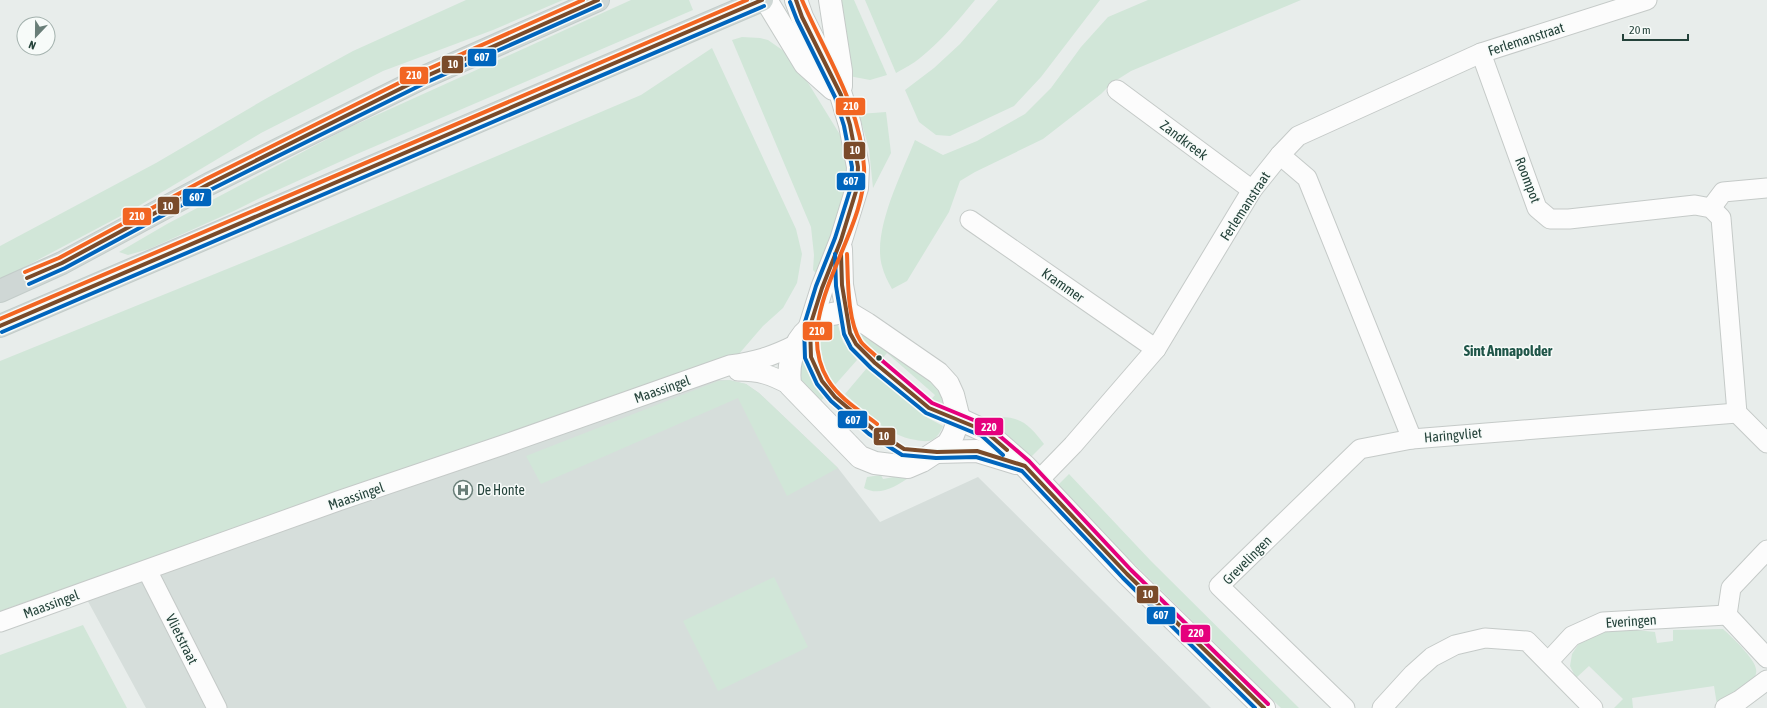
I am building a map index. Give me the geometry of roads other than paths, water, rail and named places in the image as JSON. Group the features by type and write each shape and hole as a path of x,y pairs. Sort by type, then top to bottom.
{"main road":[{"path":"0,291 62,263 209,184 415,81 598,0"},
{"path":"0,326 762,0"}],"street":[{"path":"766,0 805,64 841,95"},
{"path":"790,385 790,361 795,346 810,326 822,288 841,240 857,188 858,167 850,125 841,95 802,17 796,0"},
{"path":"830,0 841,71 841,95"},
{"name":"Ferlemanstraat","path":"1032,473 1073,445 1156,349 1252,190 1280,155 1298,136 1481,53 1647,0"},
{"name":"Roompot","path":"1481,53 1537,208 1550,219 1569,219 1695,205 1711,208"},
{"name":"Zandkreek","path":"1116,90 1252,190"},
{"name":"Haringvliet","path":"1280,155 1307,178 1412,439 1737,413"},
{"path":"1767,188 1723,192 1711,208 1721,218 1737,413 1767,443"},
{"name":"Krammer","path":"970,220 1156,349"},
{"path":"841,240 842,285 847,312"},
{"path":"712,371 756,371 772,376 790,385 860,457 875,463 908,467 922,461 948,444 959,419 953,395 948,384 938,374 867,324 847,312 828,315 810,326"},
{"name":"Maassingel","path":"0,622 338,501 452,463 712,371 730,365 758,361 795,346"},
{"path":"959,419 985,431 1032,473 1127,574 1264,708"},
{"name":"Grevelingen","path":"1345,708 1219,586 1360,449 1412,439"},
{"path":"937,452 977,451 1032,473"},
{"path":"1767,550 1732,588 1727,616 1767,658"},
{"name":"Vlietstraat","path":"147,570 217,708"},
{"name":"Everingen","path":"1548,662 1572,636 1603,622 1727,616"},
{"path":"1382,708 1413,674 1432,657 1455,645 1486,638 1527,641 1593,708"},
{"path":"1726,708 1740,700 1767,680"}],"place":[{"name":"De Honte","path":"463,490"}],"district":[{"name":"Sint Annapolder","path":"1508,351"}]}
